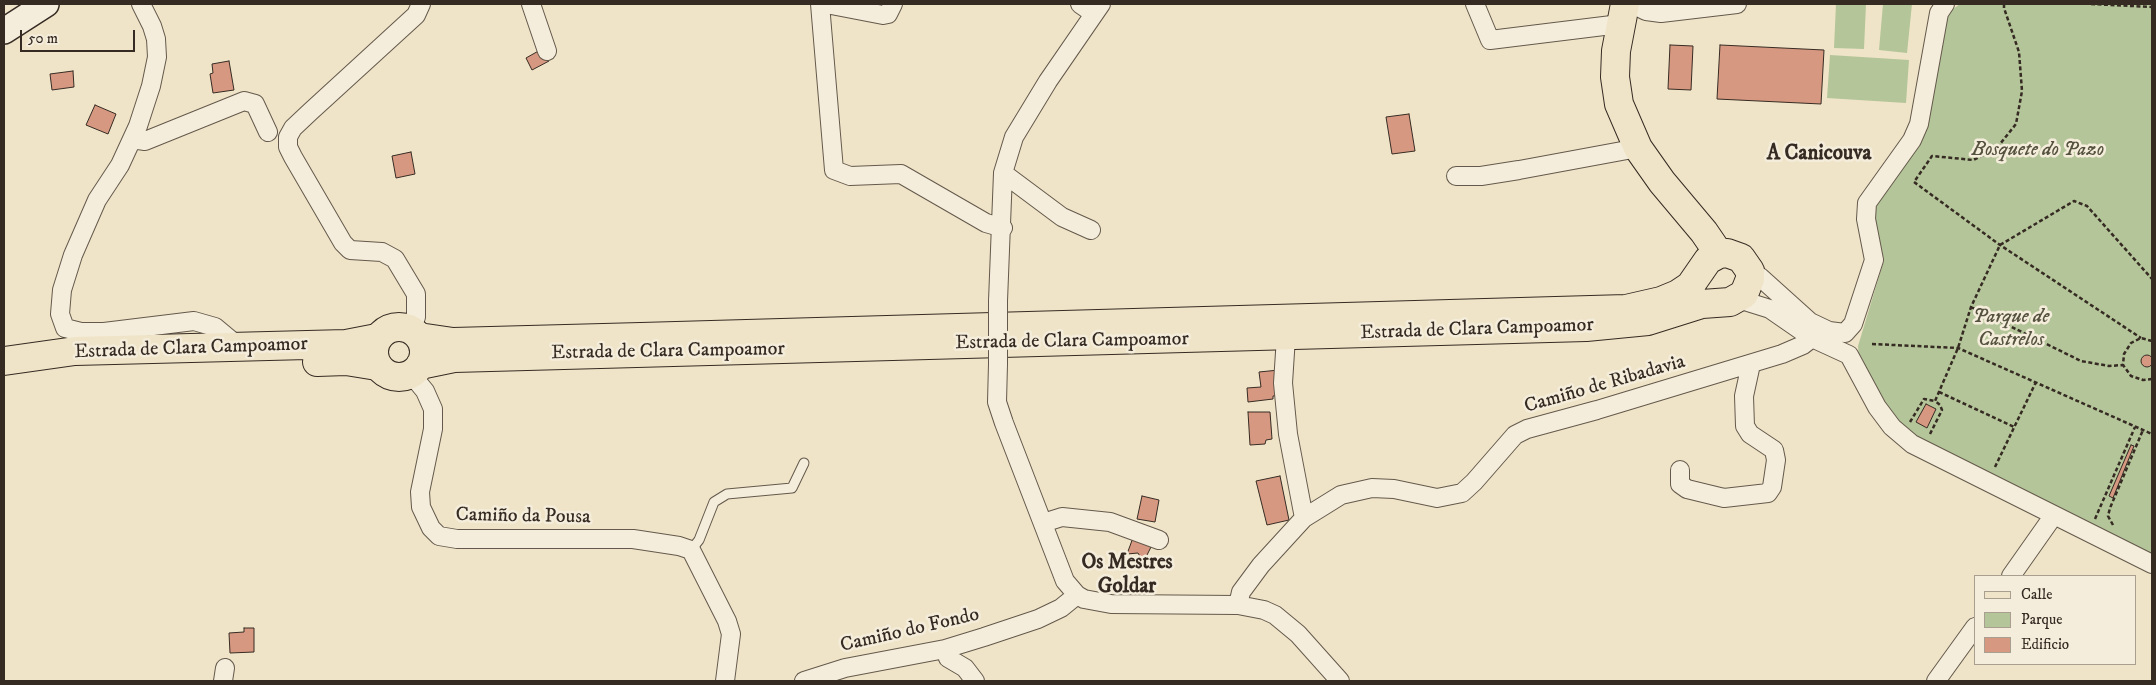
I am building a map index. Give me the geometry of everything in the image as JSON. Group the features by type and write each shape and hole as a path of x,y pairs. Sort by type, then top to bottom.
{"main road":[{"path":"4,31 46,4"},
{"path":"1626,11 1615,77 1619,104 1638,148 1662,182 1704,232 1711,262 1701,280 1708,294 1730,300 1748,287 1750,271 1746,264 1735,254 1711,262"},
{"name":"Estrada de Clara Campoamor","path":"4,361 75,351 346,344 377,338 392,327 453,342 1626,309 1661,301 1678,294 1690,286 1711,262"},
{"name":"Estrada de Clara Campoamor","path":"4,377 74,367 346,361 377,366 388,376 403,377 415,370 454,358 1286,337 1629,324 1648,321 1702,304 1730,300"},
{"path":"415,333 424,351 415,370"},
{"path":"377,338 373,352 377,366"}],"street":[{"path":"141,4 152,26 157,57 151,86 132,139 120,164 97,200 73,255 62,290 60,314 65,328 81,332 104,332 194,321 215,327 239,347"},
{"path":"415,333 416,294 395,259 382,252 350,250 293,157 288,147 288,137 293,128 416,15 421,4"},
{"path":"531,4 547,51"},
{"path":"820,4 834,170 850,176 901,174 986,223 1003,228"},
{"path":"826,4 883,15 888,14 893,4"},
{"path":"1475,4 1490,40 1626,11 1661,13 1738,4"},
{"path":"1945,4 1939,13 1919,124 1912,140 1867,203 1866,219 1874,260 1853,324 1845,333 1844,345 1877,407 1904,438 2152,564"},
{"path":"1091,7 1014,138 1004,173 1001,202 1003,228 998,301 997,402 1066,581 1077,595 1084,599 1111,604 1238,605 1264,610 1284,622 1340,681"},
{"path":"132,139 145,141 244,101 255,104 268,132"},
{"path":"1456,176 1481,176 1638,148"},
{"path":"1004,173 1062,217 1091,230"},
{"path":"1750,271 1760,277 1815,333 1845,333"},
{"path":"1730,300 1770,309 1815,333 1849,355"},
{"name":"Camiño de Ribadavia","path":"1238,605 1241,592 1261,565 1304,518 1341,495 1372,488 1394,489 1437,498 1462,493 1515,435 1527,428 1751,364 1796,349 1815,333"},
{"path":"1286,337 1283,383 1288,434 1304,518"},
{"path":"1680,470 1680,484 1687,489 1724,498 1768,493 1772,487 1776,460 1774,450 1750,434 1745,426 1744,396 1751,364"},
{"name":"Camiño da Pousa","path":"415,370 433,409 433,430 420,492 425,519 439,536 457,540 633,539 679,546 691,550"},
{"path":"2012,575 2054,515"},
{"path":"1043,522 1062,517 1110,522 1159,540"},
{"path":"691,550 727,621 731,634 725,681"},
{"name":"Camiño do Fondo","path":"804,681 845,668 945,649 1038,619 1061,608 1077,595"},
{"path":"1936,681 1974,628"},
{"path":"945,649 948,658 965,668 974,681"}],"lane":[{"path":"691,550 699,540 714,502 727,494 792,488 804,463"}],"path":[{"path":"2004,4 2019,52 2022,91 2016,124 1996,149 1973,160 1932,156 1914,182 2000,245 2140,338 2152,341"},
{"path":"2091,4 2152,7"},
{"path":"1935,401 1958,348 1971,307 2000,245 2074,201 2087,206 2152,279"},
{"path":"1971,307 2081,361 2109,366 2123,365"},
{"path":"2140,338 2131,342 2124,354 2123,365 2131,376 2143,380 2152,379"},
{"path":"1872,344 1958,348 2152,434"},
{"path":"2002,470 1993,466 2036,382"},
{"path":"1939,392 2014,427"},
{"path":"1916,427 1909,424 1924,399 1935,401 1942,410 1929,435 1922,431"},
{"path":"2087,514 2095,519 2135,427"},
{"path":"2120,529 2111,525 2108,516 2143,430"}],"green space":[{"path":"1836,4 1866,4 1864,49 1834,48"},
{"path":"1883,4 1912,4 1907,53 1879,50"},
{"name":"Parque de Castrelos","path":"1960,4 2152,4 2152,558 1917,441 1898,424 1859,361 1858,346 1884,260 1872,207 1919,139 1946,14"},
{"path":"1830,55 1909,60 1906,103 1827,98"}],"building":[{"path":"1670,45 1693,46 1691,90 1668,89"},
{"path":"1720,45 1824,50 1821,104 1717,99"},
{"path":"542,49 549,61 532,70 526,58"},
{"path":"229,61 234,90 213,93 210,74 213,73 212,64"},
{"path":"73,71 74,87 52,90 50,74"},
{"path":"95,105 116,114 108,134 86,125"},
{"path":"1409,114 1415,151 1392,154 1386,117"},
{"path":"411,152 415,174 396,178 392,156"},
{"path":"2149,355 2152,356 2152,366 2145,367 2142,366 2141,359 2142,356"},
{"path":"1279,370 1281,395 1273,396 1273,399 1248,402 1247,388 1261,387 1259,372"},
{"path":"1926,404 1936,409 1927,428 1916,422"},
{"path":"1248,412 1270,412 1272,439 1266,440 1265,444 1250,445"},
{"path":"2131,445 2134,446 2113,498 2109,496"},
{"path":"1280,476 1289,520 1267,525 1256,481"},
{"path":"1142,496 1159,500 1155,522 1137,519"},
{"path":"1134,535 1153,543 1146,557 1141,558 1138,553 1127,554"},
{"path":"244,628 254,628 254,652 230,653 229,633 244,632"}],"district":[{"name":"A Canicouva","path":"1819,155"},
{"name":"Os Mestres Goldar","path":"1127,576"}],"park label":[{"name":"Bosquete do Pazo","path":"2038,151"}]}
